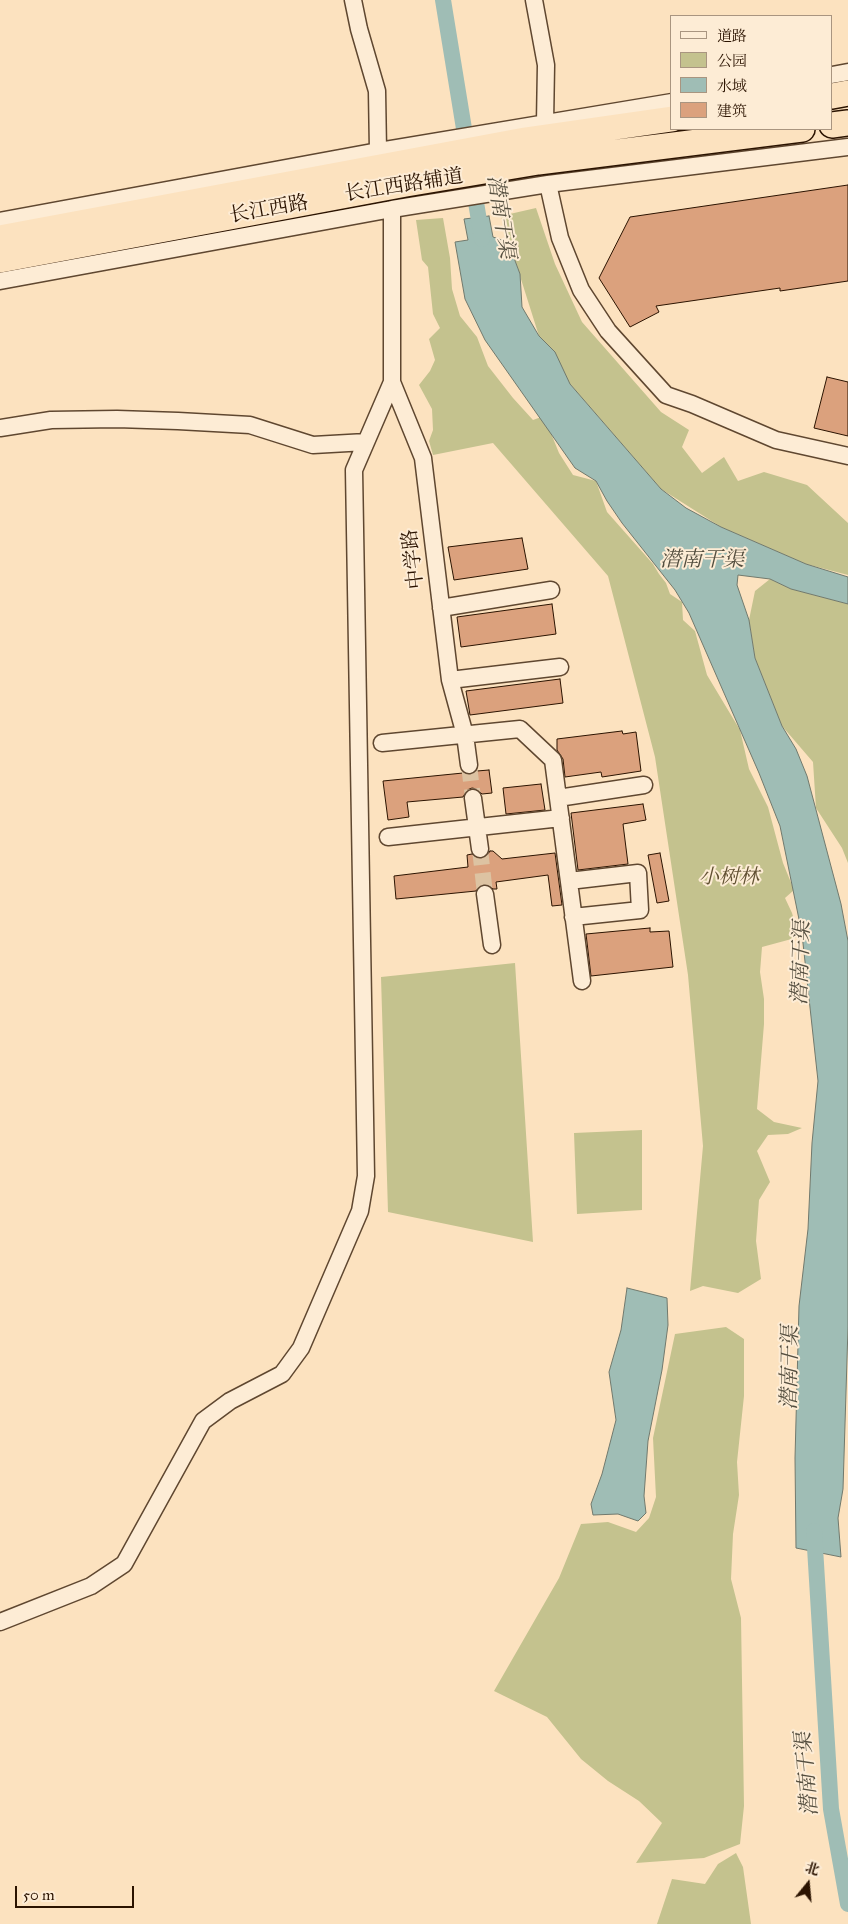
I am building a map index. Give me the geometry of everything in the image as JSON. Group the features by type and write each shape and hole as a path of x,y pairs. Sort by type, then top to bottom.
{"highway":[{"path":"833,96 848,93"},
{"name":"长江西路","path":"0,260 403,174 523,133 670,119"},
{"path":"833,125 848,123"},
{"name":"长江西路","path":"0,238 403,174 540,178 797,130"}],"street":[{"path":"353,0 359,29 377,90 378,151"},
{"path":"534,0 546,65 545,123"},
{"path":"833,75 848,72"},
{"name":"长江西路辅道","path":"0,221 378,151 523,133 545,123 670,102"},
{"name":"长江西路辅道","path":"0,281 392,209 540,178 848,147"},
{"path":"540,178 560,238 581,290 608,331 666,395 692,404 776,440 846,457"},
{"path":"0,1622 91,1586 124,1564 203,1421 230,1401 282,1374 302,1348 360,1211 366,1176 354,470 392,382 392,209"},
{"name":"中学路","path":"392,382 423,458 450,680 465,735 469,765"},
{"path":"0,428 51,420 117,419 178,421 250,425 313,445 366,442"},
{"path":"441,608 551,590"},
{"path":"450,680 560,667"},
{"path":"382,743 520,729 553,760 582,981"},
{"path":"558,798 644,785"},
{"path":"473,798 480,849"},
{"path":"388,837 561,818"},
{"path":"569,881 638,873 640,910 574,917"},
{"path":"485,894 492,945"}],"green space":[{"path":"536,208 555,264 582,322 661,412 689,430 682,447 702,473 724,457 738,481 764,472 807,485 848,523 848,575 806,564 721,527 661,489 570,384 539,336 501,216"},
{"name":"小树林","path":"443,218 450,258 452,289 460,316 477,337 488,366 533,420 544,416 559,453 573,475 596,481 607,512 653,564 666,583 670,594 682,602 683,620 695,631 707,675 740,730 749,769 768,807 783,863 794,890 785,898 792,913 799,937 762,947 760,972 764,999 764,1024 757,1109 774,1122 802,1128 788,1134 768,1135 757,1151 770,1182 759,1200 756,1241 761,1279 738,1293 703,1286 690,1291 703,1146 688,975 655,757 608,576 493,443 433,455 429,441 433,430 432,409 419,385 430,371 435,360 429,339 440,328 433,314 428,267 422,260 416,220"},
{"path":"770,579 791,589 848,604 848,863 842,848 816,808 813,762 782,726 755,658 749,620 755,591"},
{"path":"515,963 533,1242 388,1212 381,977"},
{"path":"642,1130 642,1210 577,1214 574,1133"},
{"path":"726,1327 744,1339 744,1396 737,1462 739,1495 733,1534 731,1579 741,1618 744,1806 740,1844 704,1858 636,1863 662,1823 639,1801 608,1781 581,1759 547,1717 494,1691 559,1578 581,1524 608,1522 636,1532 649,1518 656,1497 653,1438 675,1334"},
{"path":"736,1853 743,1867 751,1924 657,1924 672,1879 705,1884 718,1864"}],"water":[{"name":"潜南干渠","path":"489,216 493,237 508,242 520,274 522,307 539,336 555,352 570,384 661,489 686,508 721,527 806,564 848,577 848,604 791,589 770,579 738,575 737,585 749,620 755,658 782,726 796,749 807,776 841,904 848,941 848,1327 843,1489 838,1518 841,1557 796,1548 795,1458 799,1306 808,1229 812,1143 818,1081 802,934 780,826 759,773 689,613 675,590 622,523 596,481 575,468 485,340 465,299 455,242 468,240 464,219"},
{"path":"627,1288 667,1298 668,1325 662,1370 648,1441 644,1496 646,1513 638,1521 618,1514 593,1515 591,1504 602,1474 616,1420 609,1372 621,1330"}],"building":[{"path":"848,185 848,281 780,291 780,288 656,306 659,312 630,327 599,278 630,217"},
{"path":"827,377 848,382 848,436 814,428"},
{"path":"522,538 528,569 454,580 448,547"},
{"path":"552,604 556,634 461,647 457,617"},
{"path":"560,679 563,703 470,715 466,691"},
{"path":"622,731 623,734 636,732 641,771 602,777 601,772 565,777 563,759 557,750 557,739"},
{"path":"489,770 492,793 482,794 477,789 472,788 467,790 463,797 407,802 409,817 388,820 383,781 463,773 470,775 477,771"},
{"path":"541,784 545,810 506,814 503,788"},
{"path":"643,804 646,820 623,824 628,864 578,870 571,813"},
{"path":"490,851 493,851 502,859 555,853 562,905 552,906 548,875 496,882 497,889 484,884 479,886 476,891 396,899 394,876 468,867 467,855 472,854 476,858 482,859"},
{"path":"660,853 669,901 657,903 648,855"},
{"path":"650,928 650,932 669,931 673,967 591,976 586,934"}],"waterway":[{"name":"潜南干渠","path":"443,0 482,239"},
{"name":"潜南干渠","path":"814,1531 831,1809 848,1904"}],"tunnel":[{"path":"469,765 473,798"},
{"path":"480,849 485,894"}]}
